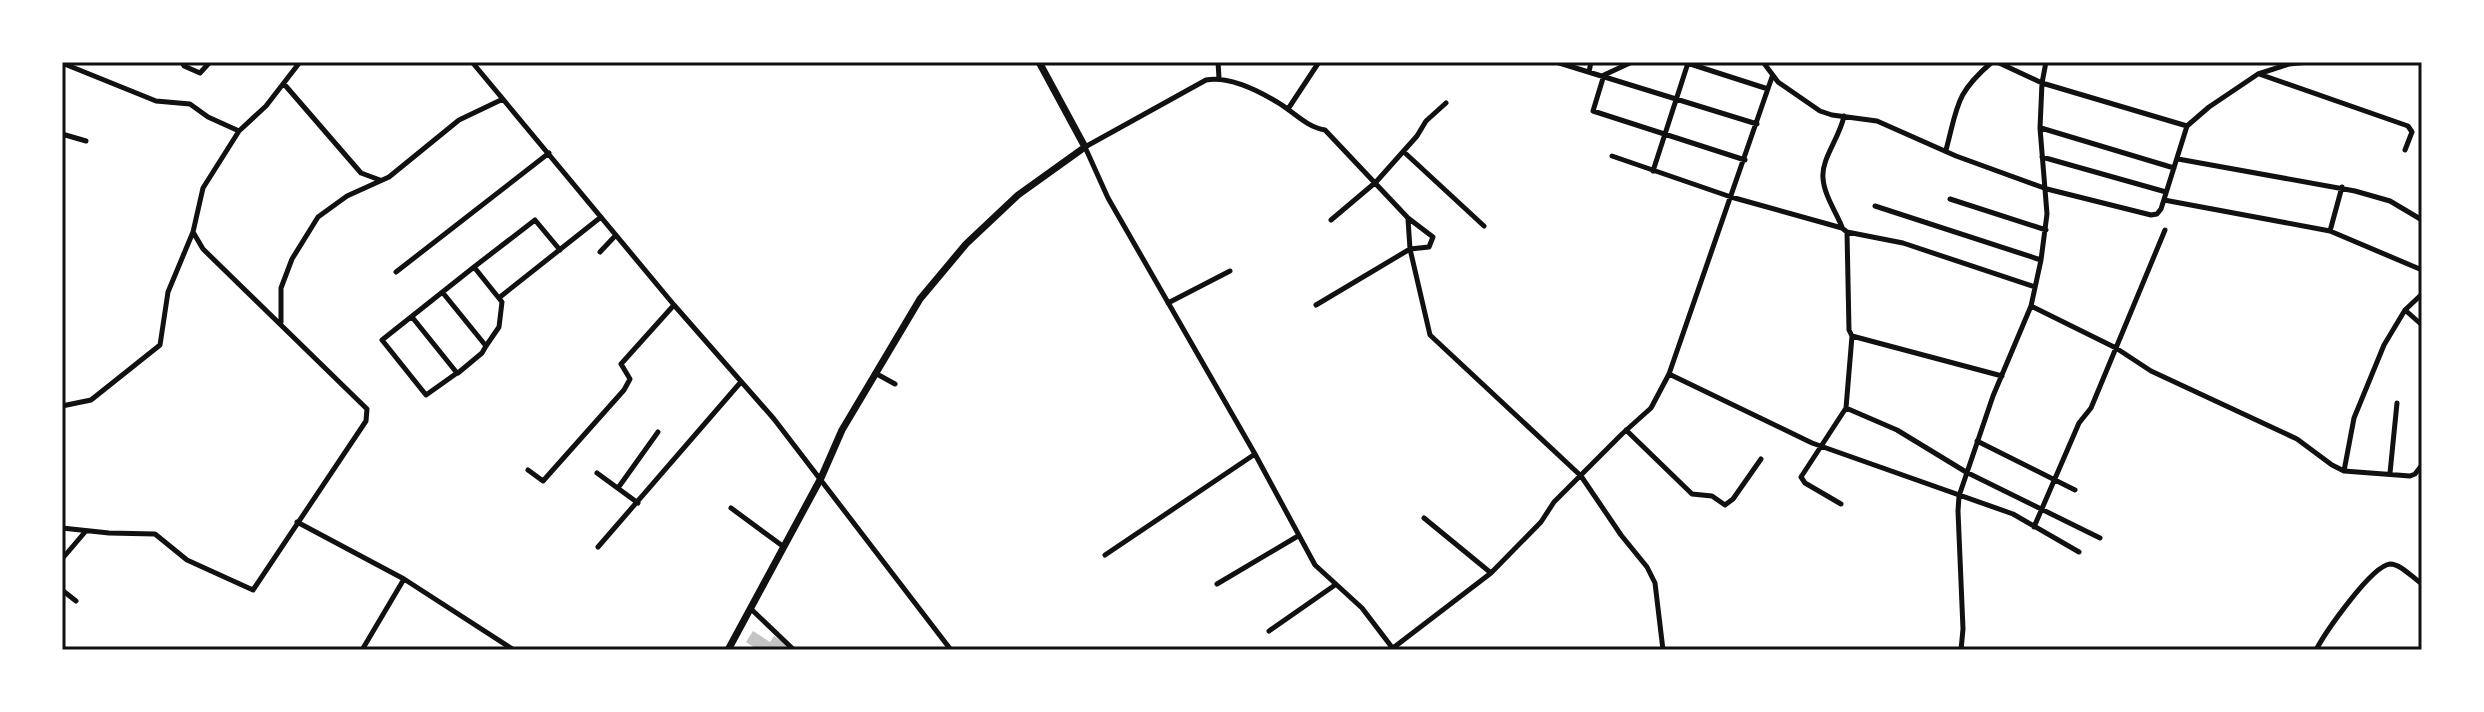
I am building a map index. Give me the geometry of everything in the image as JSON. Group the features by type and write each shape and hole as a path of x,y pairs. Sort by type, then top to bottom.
{"main road":[{"path":"728,650 821,478 842,430 920,299 966,244 1018,195 1085,147 1039,62"}],"street":[{"path":"182,62 200,73 210,62"},
{"path":"62,406 91,400 160,345 168,292 193,232 203,188 239,131 266,106 300,62"},
{"path":"472,62 674,305 774,419 951,650"},
{"path":"1218,62 1219,78"},
{"path":"1288,109 1319,62"},
{"path":"1556,62 1757,124"},
{"path":"1589,72 1591,62"},
{"path":"1632,62 1604,75 1593,111 1745,160"},
{"path":"1763,62 1772,77 1820,111 1877,121 2047,189 2151,215 2159,212 2164,200 2187,126 2258,74 2289,64 2309,62"},
{"path":"1946,150 1960,97 1971,81 1994,62 2042,83 2187,126"},
{"path":"1961,650 1959,496 1993,396 2031,306 2046,230 2047,189 2040,128 2046,62"},
{"path":"62,63 156,101 190,104 208,117 239,131"},
{"path":"1653,171 1678,98 1686,63 1768,89"},
{"path":"2258,74 2408,126 2412,132 2405,150"},
{"path":"1316,305 1410,249 1429,247 1433,237 1408,218 1325,130 1314,128 1276,101 1219,78 1206,80 1085,147 1108,198 1315,565 1362,608 1393,649 1491,573 1541,522 1554,502 1651,408 1669,374 1772,77"},
{"path":"284,84 361,173 380,180"},
{"path":"281,323 281,288 292,259 318,217 347,196 389,177 459,120 503,99"},
{"path":"1331,220 1376,182 1404,152 1426,121 1446,103"},
{"path":"1841,504 1801,479 1846,408 1852,336 1849,330 1844,230 1823,181 1823,171 1844,116"},
{"path":"2040,128 2174,168"},
{"path":"62,134 86,141"},
{"path":"1404,152 1484,226"},
{"path":"396,272 549,153"},
{"path":"1612,156 1731,197 1844,230 1903,243 2035,287"},
{"path":"2042,157 2166,192"},
{"path":"2178,159 2342,187 2390,201 2422,220"},
{"path":"2330,231 2342,187"},
{"path":"1950,199 2046,230"},
{"path":"2164,200 2330,231 2422,270"},
{"path":"1875,206 2041,260"},
{"path":"500,297 601,217"},
{"path":"1408,218 1410,249 1426,321 1435,341 1581,476 1647,567 1655,583 1663,650"},
{"path":"474,267 500,297 499,327 482,353 426,395 382,340 474,267 535,220 560,250"},
{"path":"2034,527 2079,423 2091,408 2165,230"},
{"path":"62,528 155,534 187,560 251,590 368,414 367,409 281,323 203,249 193,232"},
{"path":"600,252 616,235"},
{"path":"1168,303 1230,271"},
{"path":"443,293 486,346"},
{"path":"2344,471 2354,418 2384,345 2405,310 2422,294"},
{"path":"528,470 543,481 594,424 629,384 630,379 621,367 622,363 674,305"},
{"path":"2031,306 2116,348 2151,371 2297,439 2344,471 2410,476 2422,465"},
{"path":"2405,310 2422,325"},
{"path":"412,317 457,373"},
{"path":"1852,336 2002,376"},
{"path":"874,373 895,384"},
{"path":"1669,374 1820,446 2013,514 2079,552"},
{"path":"598,547 740,383"},
{"path":"2390,473 2397,403"},
{"path":"1846,408 1897,430 1966,472 2100,538"},
{"path":"1626,430 1692,494 1712,496 1725,505 1733,499 1761,459"},
{"path":"618,488 658,432"},
{"path":"1977,441 2075,490"},
{"path":"1105,555 1255,454"},
{"path":"597,473 638,503"},
{"path":"731,508 784,547"},
{"path":"1424,518 1491,573"},
{"path":"297,522 404,579 514,650"},
{"path":"62,559 85,531"},
{"path":"1217,584 1298,536"},
{"path":"2316,650 2332,622 2383,567 2391,564 2398,566 2422,584"},
{"path":"362,650 404,579"},
{"path":"1269,631 1335,585"},
{"path":"62,590 76,601"},
{"path":"751,609 794,650"}],"building":[{"path":"753,631 770,642 774,636 791,648 758,650 746,642"}]}
